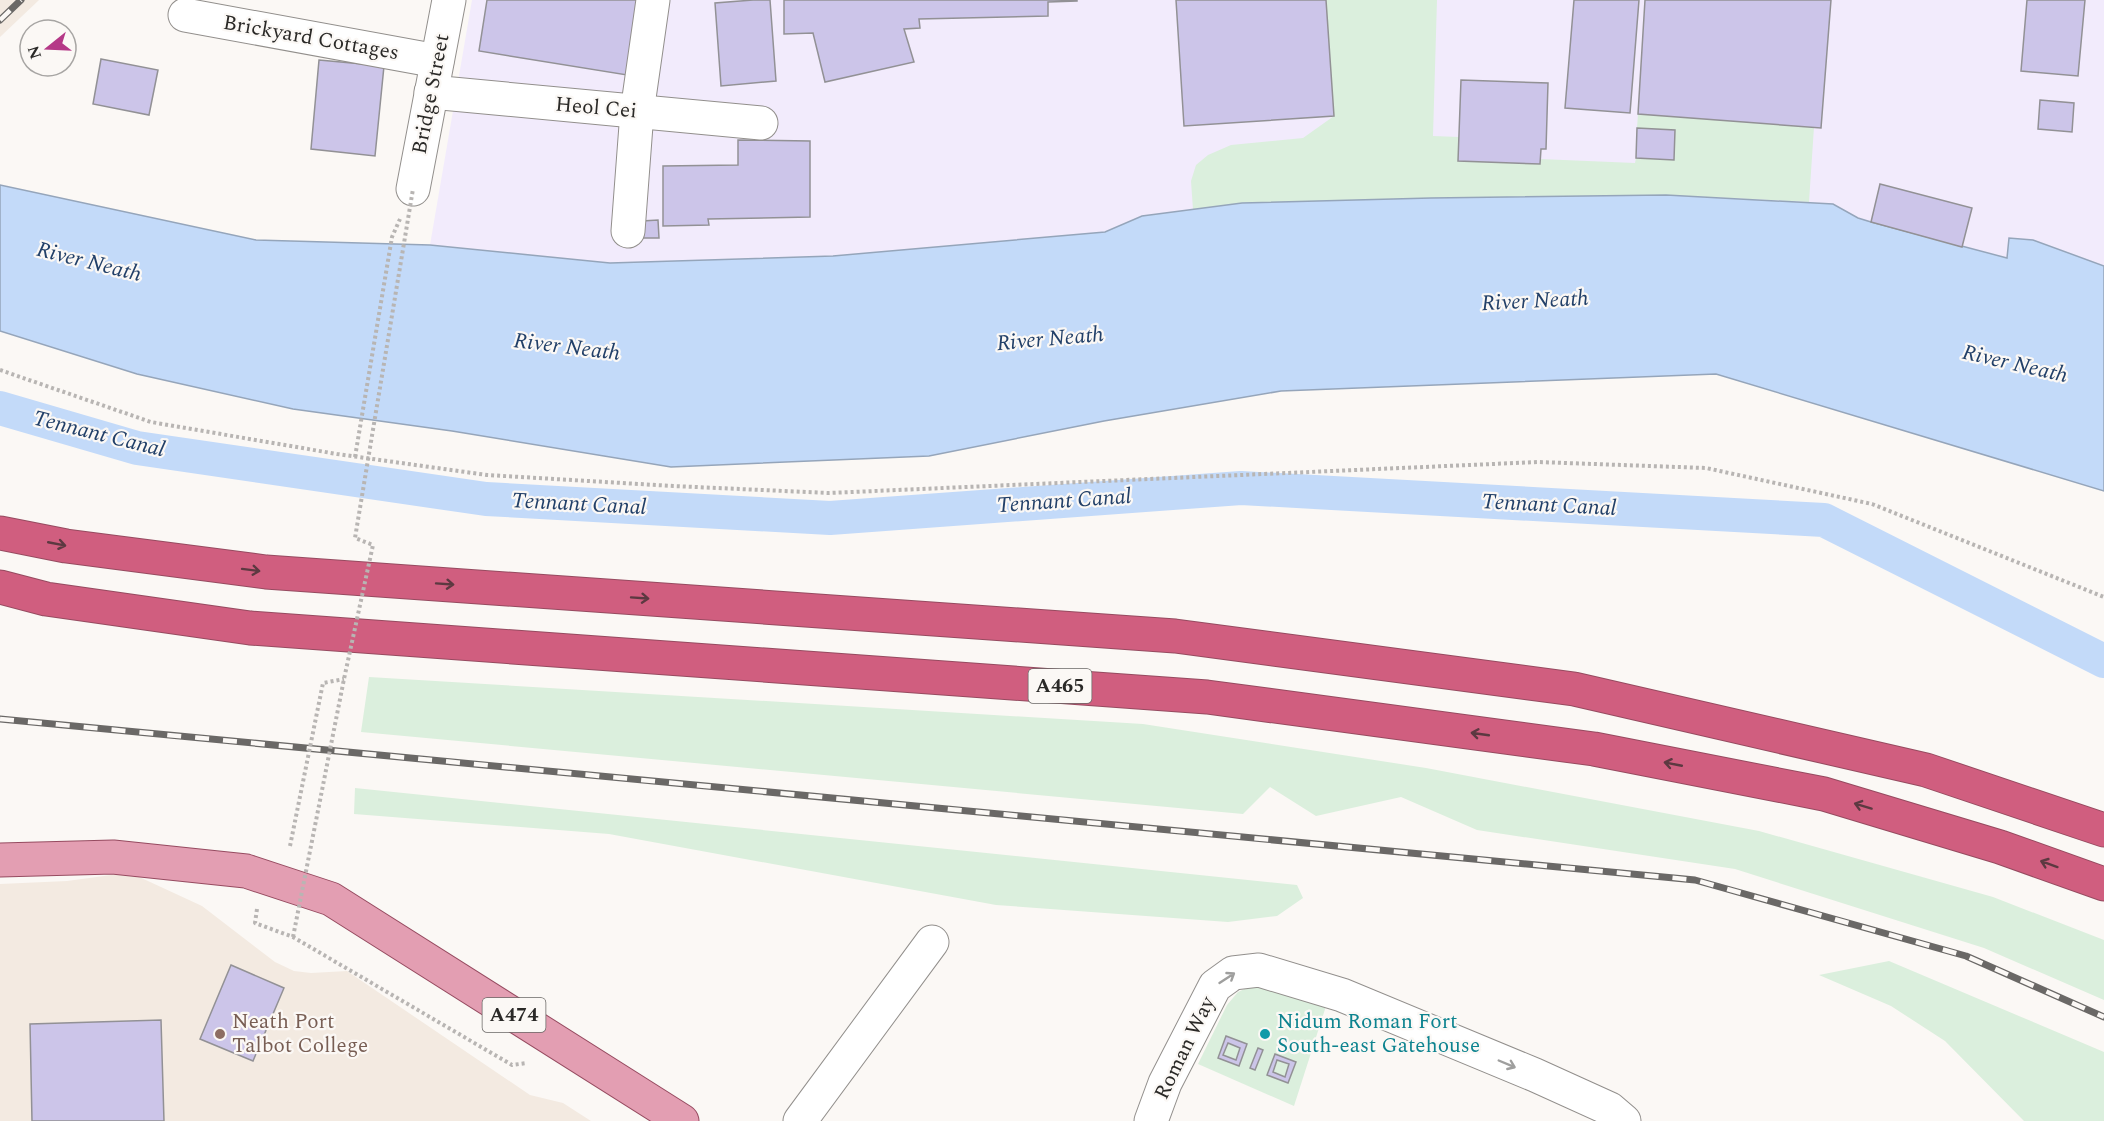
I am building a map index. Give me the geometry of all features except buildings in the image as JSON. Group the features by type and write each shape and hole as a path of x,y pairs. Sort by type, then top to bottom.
{"highway":[{"path":"0,533 66,546 266,572 1175,636 1574,688 1926,770 2104,830"},
{"name":"A465","path":"0,588 46,599 250,628 1207,697 1583,747 1824,794 2000,847 2104,884"}],"main road":[{"name":"A474","path":"0,860 113,857 246,872 331,899 682,1121"}],"street":[{"name":"Bridge Street","path":"413,189 449,0"},
{"path":"628,231 637,111 653,0"},
{"name":"Brickyard Cottages","path":"185,15 437,61"},
{"name":"Heol Cei","path":"431,92 762,123"},
{"path":"800,1121 932,942"},
{"name":"Roman Way","path":"1151,1121 1165,1083 1215,986 1233,973 1259,969 1342,995 1610,1109 1624,1121"}],"path":[{"path":"413,189 355,538 373,544 293,937 512,1065 582,1058"},
{"path":"355,457 392,237"},
{"path":"0,370 151,422 355,457 487,475 829,493 1538,462 1706,468 1872,504 2104,597"},
{"path":"290,846 322,683 344,679"}],"shaded area":[{"path":"0,0 39,0 18,18 0,37"},
{"path":"472,0 2104,0 2104,266 2033,240 2009,239 2007,258 1858,218 1833,204 1242,203 1143,216 1105,232 833,256 610,263 430,245"},
{"name":"Neath Port Talbot College","path":"119,874 135,875 202,906 275,962 294,971 311,973 347,971 530,1095 563,1103 591,1121 0,1121 0,884 67,881"}],"green space":[{"path":"1326,0 1437,0 1433,136 1459,137 1458,161 1539,164 1540,159 1635,163 1636,158 1674,160 1675,130 1637,128 1638,114 1814,127 1809,202 1666,195 1242,203 1193,210 1191,181 1196,165 1208,155 1231,145 1303,138 1334,116"},
{"path":"369,677 1143,724 1426,768 1759,831 1993,897 2104,940 2104,1000 1984,948 1735,869 1477,830 1401,797 1316,816 1270,787 1243,814 361,732"},
{"path":"355,788 1297,885 1303,898 1277,916 1228,922 996,905 609,834 354,814"},
{"path":"1889,961 2104,1052 2104,1121 2024,1121 1945,1041 1891,1006 1819,975"},
{"name":"Nidum Roman Fort South-east Gatehouse","path":"1251,986 1272,986 1327,1003 1294,1106 1198,1064 1227,1005 1238,992"}],"water":[{"name":"River Neath","path":"0,185 256,240 430,245 610,263 833,256 1105,232 1142,216 1242,203 1666,195 1833,204 1858,218 2007,258 2009,238 2033,240 2104,266 2104,491 1716,374 1281,391 1104,421 929,456 671,467 452,431 293,409 137,374 0,331"}],"waterway":[{"name":"Tennant Canal","path":"0,408 137,448 486,499 830,518 1241,488 1824,520 2104,661"}],"railway":[{"path":"0,20 21,0"},
{"path":"0,719 1695,880 1966,956 2104,1017"}],"place":[{"name":"Neath Port Talbot College","path":"220,1034"},
{"name":"Nidum Roman Fort South-east Gatehouse","path":"1265,1034"}]}
